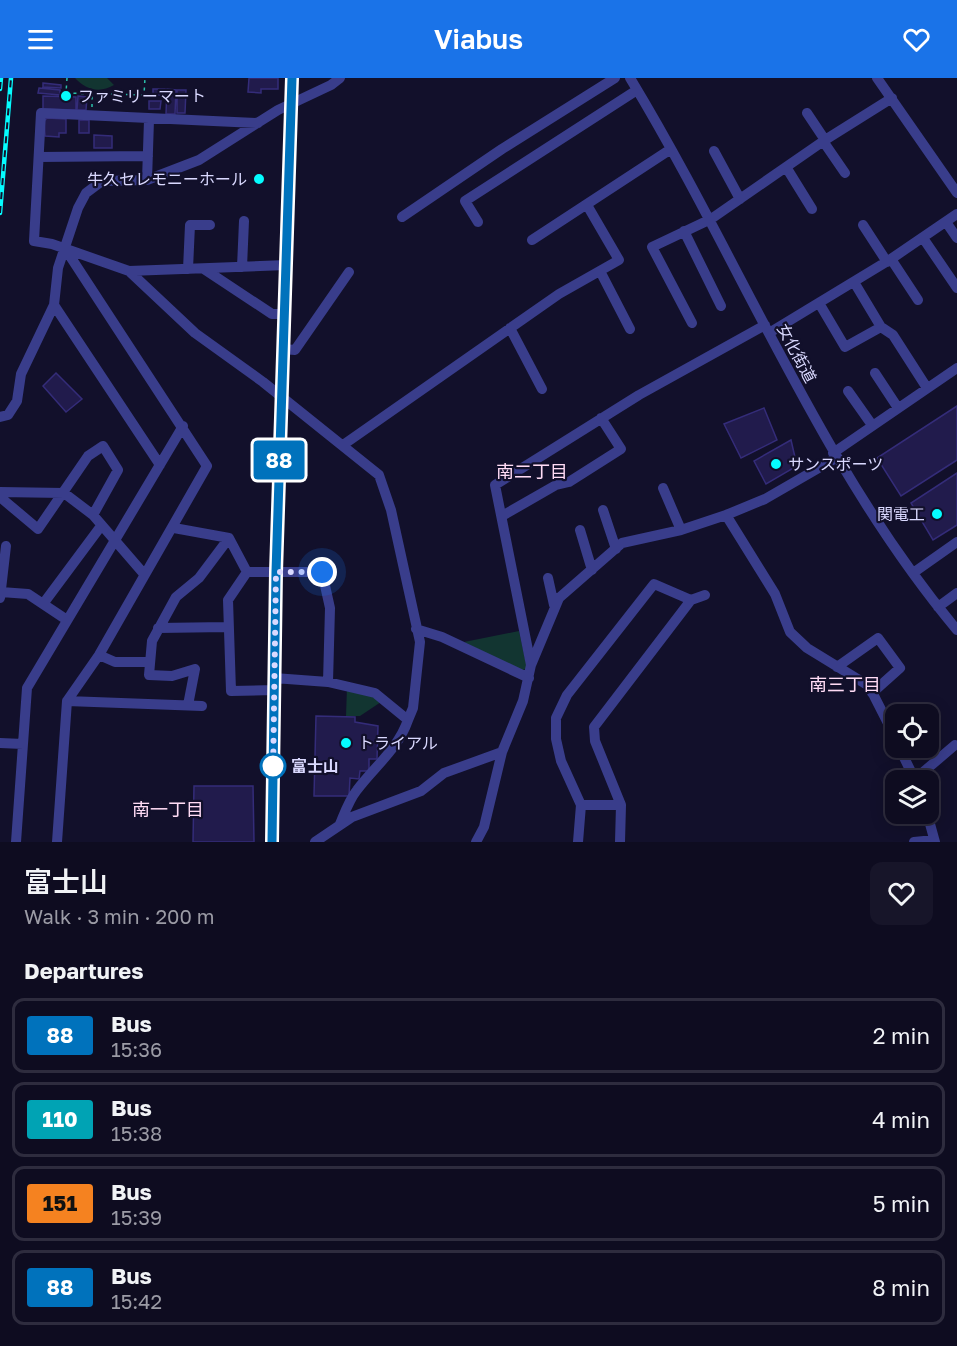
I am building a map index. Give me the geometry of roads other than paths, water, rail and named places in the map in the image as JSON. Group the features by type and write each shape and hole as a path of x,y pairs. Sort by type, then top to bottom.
{"street":[{"path":"272,842 276,572 292,78"},
{"path":"0,417 8,415 17,400 21,374 54,305 58,268 78,208 86,193 102,181 147,180 199,160 291,104 331,86 340,78"},
{"path":"402,217 502,148 615,78"},
{"name":"女化街道","path":"630,78 711,219 835,456 913,573 957,630"},
{"path":"877,78 957,193"},
{"path":"478,222 465,201 637,90"},
{"path":"692,323 652,247 711,219 824,141 892,98"},
{"path":"258,123 149,120 41,113 34,241 129,271 286,265"},
{"path":"807,113 845,173"},
{"path":"147,180 149,120"},
{"path":"532,240 671,149"},
{"path":"714,151 740,199"},
{"path":"39,157 148,156"},
{"path":"786,167 812,209"},
{"path":"343,445 559,294 619,260 587,205"},
{"path":"531,665 495,485 672,375 819,303 889,261 957,214"},
{"path":"242,267 244,221"},
{"path":"945,222 957,238"},
{"path":"189,269 190,225 210,225"},
{"path":"863,225 918,300"},
{"path":"684,231 721,306"},
{"path":"923,238 957,288"},
{"path":"57,842 67,701 99,655 144,574 174,528 207,465 65,250"},
{"path":"204,268 272,314 284,314"},
{"path":"129,271 195,333 343,445 378,475 384,485 420,642 420,663 403,735 356,791 339,825"},
{"path":"600,271 630,329"},
{"path":"282,350 295,350 349,272"},
{"path":"854,282 881,327 893,335 927,388"},
{"path":"819,303 845,347 881,327"},
{"path":"54,305 160,465"},
{"path":"510,328 542,389"},
{"path":"476,842 484,827 502,752 529,678 531,665 554,605 559,598 622,543 681,531 765,498 835,456 872,425 957,368"},
{"path":"875,373 898,408"},
{"path":"848,391 872,425"},
{"path":"502,516 556,485 569,482 621,448 601,418"},
{"path":"16,842 27,688 183,426"},
{"path":"0,497 38,530 88,456 103,446 118,470 93,515"},
{"path":"663,488 681,531"},
{"path":"0,492 64,493 93,515 114,543 144,574"},
{"path":"603,510 616,549"},
{"path":"726,515 775,594 790,632 807,648 869,686 885,718"},
{"path":"43,604 101,526"},
{"path":"174,528 229,538"},
{"path":"580,530 592,570"},
{"path":"229,538 247,572"},
{"path":"188,705 195,669 172,676 149,675 148,662 152,641 176,597 199,578 229,538"},
{"path":"913,573 957,542"},
{"path":"0,598 6,546"},
{"path":"247,572 322,572 330,608 328,682"},
{"path":"247,572 228,600 227,627 231,691 274,690"},
{"path":"548,578 554,605"},
{"path":"578,842 581,805 561,761 556,739 556,718 567,695 654,584 690,600"},
{"path":"1,592 28,594 67,620"},
{"path":"938,607 957,594"},
{"path":"620,842 621,805 595,741 594,727 690,600 705,595"},
{"path":"158,628 227,627"},
{"path":"416,629 442,637 529,678"},
{"path":"837,667 878,638 900,668 872,693"},
{"path":"99,655 115,662 148,662"},
{"path":"274,678 328,682 375,693 408,720"},
{"path":"67,701 202,706"},
{"path":"0,743 23,744"},
{"path":"925,770 955,744"},
{"path":"315,842 339,825 371,808 421,791 444,773 502,752"},
{"path":"581,805 621,805"},
{"path":"914,842 934,841 930,824"}],"railway":[{"path":"0,89 1,78"},
{"path":"0,213 11,78"}],"place":[{"name":"ファミリーマート","path":"66,96"},
{"name":"牛久セレモニーホール","path":"259,179"},
{"name":"サンスポーツ","path":"776,464"},
{"name":"関電工","path":"937,514"},
{"name":"トライアル","path":"346,743"},
{"name":"富士山","path":"273,766"}],"district":[{"name":"南二丁目","path":"532,472"},
{"name":"南三丁目","path":"845,685"},
{"name":"南一丁目","path":"168,810"}]}
